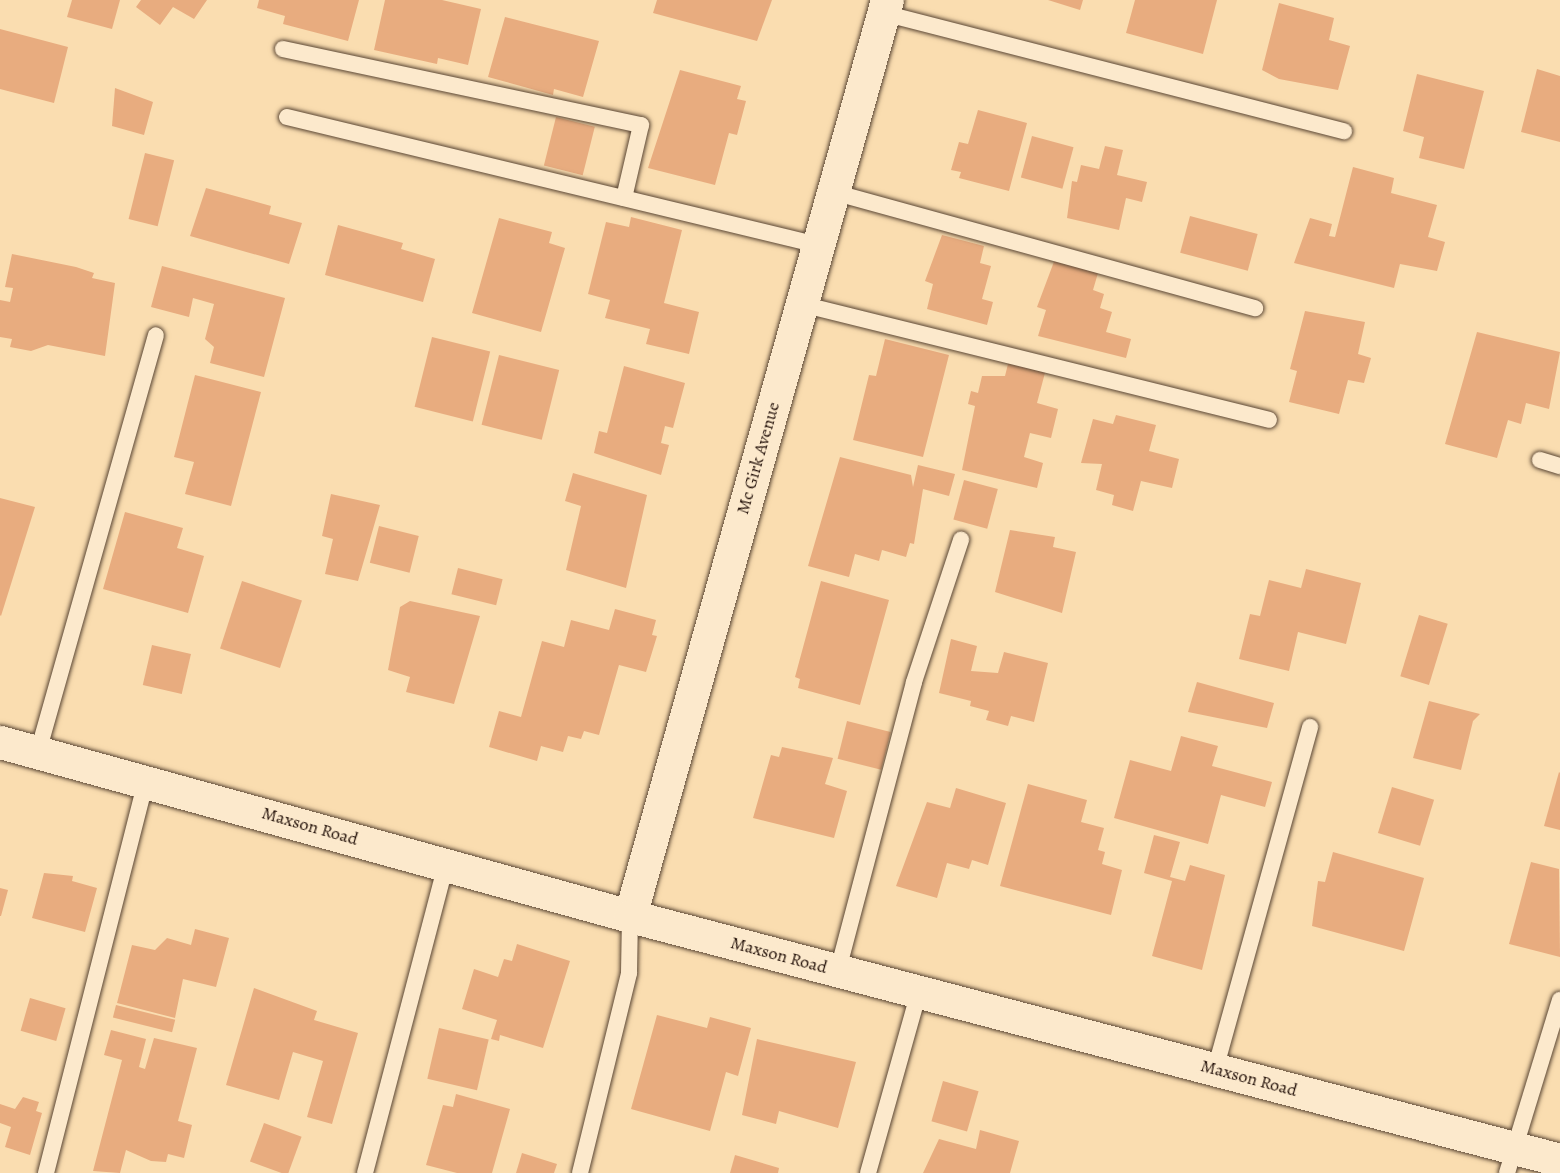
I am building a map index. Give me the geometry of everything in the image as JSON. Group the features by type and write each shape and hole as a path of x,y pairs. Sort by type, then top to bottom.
{"street":[{"name":"Mc Girk Avenue","path":"630,916 885,7"},
{"name":"Maxson Road","path":"0,742 146,780 630,916 1215,1070 1511,1161 1560,1160"}],"lane":[{"path":"885,7 1344,131"},
{"path":"282,49 641,125 624,198"},
{"path":"287,117 818,245"},
{"path":"833,192 1255,308"},
{"path":"801,304 1269,420"},
{"path":"38,752 156,335"},
{"path":"1540,460 1560,466"},
{"path":"838,970 914,682 961,540"},
{"path":"1215,1070 1310,727"},
{"path":"45,1173 146,780"},
{"path":"365,1173 446,865"},
{"path":"580,1173 629,973 630,916"},
{"path":"868,1173 919,992"},
{"path":"1511,1161 1560,1000"}],"building":[{"path":"72,0 120,0 112,29 67,17"},
{"path":"141,0 207,0 194,19 173,7 160,25 136,7"},
{"path":"259,0 359,0 348,41 283,24 285,16 257,8"},
{"path":"385,0 442,0 481,9 468,65 438,58 437,64 374,50"},
{"path":"657,0 772,0 757,41 653,13"},
{"path":"1048,0 1083,0 1080,10"},
{"path":"1135,0 1217,0 1203,54 1126,33"},
{"path":"1279,3 1334,18 1329,40 1350,46 1338,90 1279,79 1262,70"},
{"path":"505,17 599,41 583,97 554,89 553,95 488,77"},
{"path":"0,29 68,47 54,103 0,89"},
{"path":"1537,69 1560,76 1560,142 1521,132"},
{"path":"680,70 741,86 737,99 746,101 737,135 729,133 715,185 648,168"},
{"path":"1417,74 1484,91 1464,169 1419,158 1424,137 1403,131"},
{"path":"115,88 153,102 144,135 112,126"},
{"path":"978,110 1027,123 1009,191 959,178 961,172 951,170 959,142 968,144"},
{"path":"556,117 595,127 583,175 544,166"},
{"path":"1032,136 1074,147 1062,189 1021,178"},
{"path":"1105,146 1123,150 1117,175 1147,182 1142,202 1126,198 1119,230 1067,218 1072,181 1077,182 1081,165 1099,169"},
{"path":"145,153 174,160 158,226 129,219"},
{"path":"1353,167 1394,178 1391,193 1437,205 1428,237 1445,242 1437,271 1400,264 1394,288 1294,263 1310,218 1332,224 1329,236 1335,237"},
{"path":"206,188 271,206 269,214 302,223 289,264 190,236"},
{"path":"1190,216 1258,234 1248,271 1180,253"},
{"path":"631,217 682,230 664,303 699,312 689,354 646,344 650,329 605,318 610,300 588,294 606,222 629,227"},
{"path":"499,218 552,232 549,243 565,248 541,332 472,313"},
{"path":"338,225 403,243 401,249 435,259 423,302 325,275"},
{"path":"942,235 984,246 980,263 991,266 982,299 993,302 987,325 927,309 933,284 925,281"},
{"path":"12,254 76,267 94,273 92,278 115,283 105,356 48,345 31,351 10,347 12,339 0,337 0,300 10,302 13,288 5,287"},
{"path":"1055,259 1098,273 1093,290 1104,294 1100,308 1112,312 1106,332 1131,339 1126,358 1038,336 1046,310 1037,307"},
{"path":"162,266 285,298 264,377 210,363 214,347 205,339 214,304 193,298 189,317 151,307"},
{"path":"1305,311 1365,322 1358,354 1371,358 1364,383 1348,380 1339,414 1289,402 1297,371 1290,369"},
{"path":"1477,332 1560,352 1549,409 1526,403 1521,424 1508,420 1497,458 1445,444"},
{"path":"432,337 490,352 473,421 415,407"},
{"path":"885,339 949,355 923,457 853,440 869,375 876,376"},
{"path":"499,355 559,370 542,440 482,425"},
{"path":"1009,360 1046,369 1037,403 1058,409 1051,438 1030,433 1024,457 1043,463 1037,488 962,470 975,406 968,404 971,391 978,393 982,376 1005,376"},
{"path":"624,366 685,383 673,428 665,426 661,443 669,445 661,475 594,453 599,431 607,433"},
{"path":"195,375 261,392 231,506 185,494 194,462 174,457"},
{"path":"1116,415 1156,425 1149,451 1179,459 1172,488 1141,481 1133,511 1112,505 1114,495 1096,490 1102,464 1081,463 1093,419 1113,424"},
{"path":"840,457 911,475 913,487 918,465 955,474 949,496 923,489 914,544 910,543 906,557 882,550 879,561 855,554 849,577 808,566"},
{"path":"573,473 647,495 626,588 566,570 581,506 565,501"},
{"path":"964,480 998,489 987,529 953,520"},
{"path":"331,494 380,505 358,581 325,574 333,539 322,536"},
{"path":"0,498 35,507 1,616 0,615"},
{"path":"125,512 183,528 177,548 204,556 188,613 103,589"},
{"path":"379,526 419,536 410,573 370,563"},
{"path":"1010,530 1055,537 1053,547 1076,552 1062,613 995,592"},
{"path":"458,568 503,579 496,605 451,594"},
{"path":"1306,569 1361,583 1346,644 1298,632 1289,671 1239,659 1250,614 1260,616 1269,580 1301,588"},
{"path":"242,581 302,600 280,668 220,649"},
{"path":"821,581 889,600 860,705 798,688 800,679 795,677"},
{"path":"410,601 480,616 454,704 406,692 410,677 388,670 400,607"},
{"path":"615,609 656,620 652,635 657,636 646,672 619,665 599,735 584,731 581,739 568,736 563,752 541,746 537,761 489,747 499,711 521,717 542,641 564,647 571,620 609,630"},
{"path":"1419,615 1448,624 1429,685 1400,676"},
{"path":"951,639 977,646 971,671 998,673 1004,652 1048,663 1034,722 1011,716 1008,726 986,720 989,711 970,706 971,701 939,693"},
{"path":"152,645 191,654 182,694 143,685"},
{"path":"1197,682 1274,703 1267,728 1188,712"},
{"path":"1429,701 1480,714 1473,721 1461,770 1413,758"},
{"path":"847,721 891,732 881,770 838,759"},
{"path":"1181,736 1218,746 1212,766 1272,782 1265,807 1221,795 1208,844 1114,818 1130,760 1171,771"},
{"path":"782,747 833,758 825,784 847,791 834,838 753,818 771,755 779,757"},
{"path":"1560,773 1560,830 1544,826"},
{"path":"1028,784 1087,800 1081,822 1104,828 1098,850 1105,852 1102,864 1122,870 1111,915 1000,886"},
{"path":"1392,787 1434,800 1420,846 1378,833"},
{"path":"956,788 1006,803 988,865 972,860 969,869 947,863 937,898 896,886 927,802 950,808"},
{"path":"1154,835 1180,842 1170,877 1185,881 1190,865 1225,875 1202,970 1152,956 1172,881 1144,873"},
{"path":"1333,852 1424,878 1404,951 1312,926 1318,881 1325,882"},
{"path":"1531,862 1559,869 1560,957 1509,944"},
{"path":"44,873 73,876 72,881 97,888 85,932 32,918"},
{"path":"0,888 8,890 1,916 0,916"},
{"path":"195,929 229,938 216,987 183,979 175,1018 117,1003 132,945 155,950 167,938 191,945"},
{"path":"517,944 570,961 543,1048 500,1035 499,1041 491,1039 497,1020 462,1009 474,969 498,977 504,959 512,961"},
{"path":"254,988 317,1011 314,1020 358,1033 332,1124 307,1117 323,1061 293,1052 279,1100 226,1085"},
{"path":"30,998 66,1008 56,1041 21,1031"},
{"path":"116,1005 175,1020 172,1032 113,1018"},
{"path":"657,1015 707,1028 710,1017 751,1028 738,1076 726,1072 710,1131 631,1109"},
{"path":"439,1028 489,1039 477,1090 427,1079"},
{"path":"111,1030 146,1039 139,1067 145,1069 154,1038 197,1048 178,1121 192,1125 184,1158 168,1154 166,1162 151,1161 126,1150 120,1173 93,1171 122,1060 104,1055"},
{"path":"757,1039 856,1062 838,1128 779,1111 776,1124 742,1115"},
{"path":"943,1081 979,1091 967,1132 931,1121"},
{"path":"456,1094 510,1109 492,1173 457,1173 426,1165 443,1105 453,1107"},
{"path":"23,1097 39,1102 36,1111 42,1113 30,1155 5,1147 11,1127 0,1123 0,1104 15,1109"},
{"path":"264,1123 302,1137 288,1173 281,1173 250,1162"},
{"path":"980,1130 1019,1141 1010,1173 923,1173 939,1139 976,1149"},
{"path":"522,1153 557,1164 554,1173 516,1173"},
{"path":"735,1155 779,1168 778,1173 730,1173"}]}
